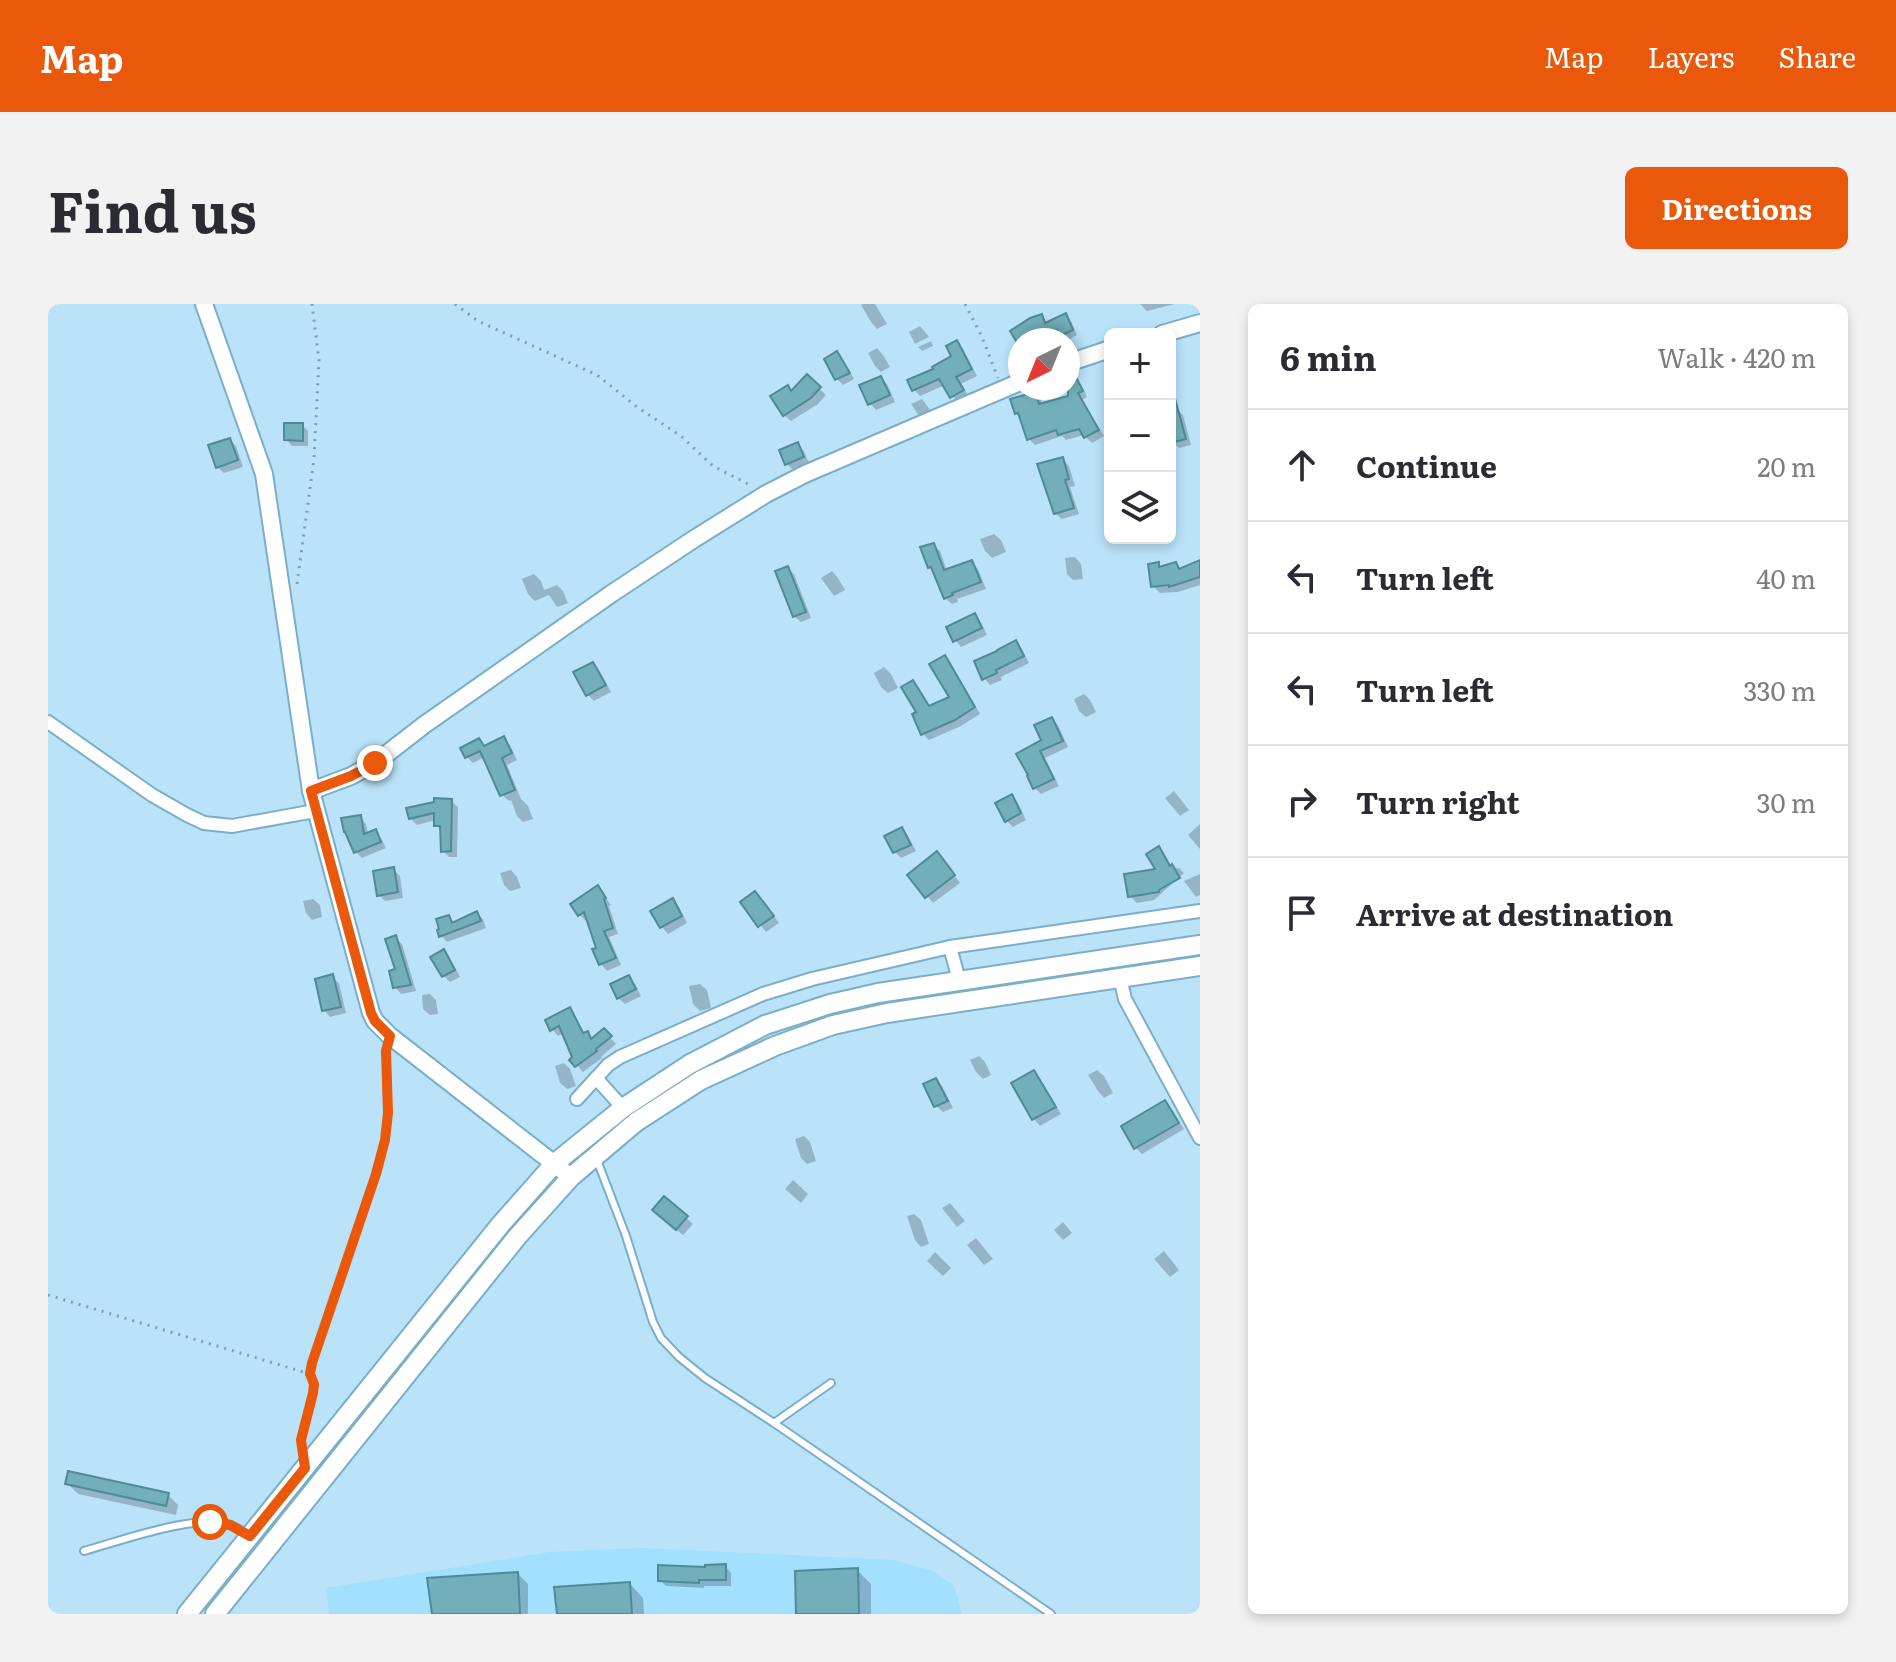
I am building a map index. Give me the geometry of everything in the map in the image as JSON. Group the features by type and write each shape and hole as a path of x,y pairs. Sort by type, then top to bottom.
{"main road":[{"path":"187,1614 501,1224 555,1163 623,1108 690,1064 765,1025 830,1004 959,980 1200,945"},
{"path":"215,1614 517,1237 571,1177 636,1122 701,1080 775,1046 833,1025 887,1013 1200,966"},
{"path":"250,1536 267,1549"}],"street":[{"path":"204,304 264,474 311,791 371,1013 390,1036 571,1177"},
{"path":"1176,330 1200,323"},
{"path":"1080,359 1104,351"},
{"path":"311,791 375,763 611,594 766,494 805,474 1008,387"},
{"path":"48,722 152,795 204,823 232,826 315,811"},
{"path":"577,1099 608,1065 620,1057 763,994 812,979 950,947 1200,911"},
{"path":"950,947 959,980"},
{"path":"1120,978 1125,999 1200,1138"},
{"path":"596,1078 623,1108"}],"lane":[{"path":"596,1157 626,1236 653,1322 661,1338 679,1357 705,1378 1051,1614"},
{"path":"774,1423 831,1383"},
{"path":"84,1551 181,1525 210,1522 230,1525 250,1536"}],"path":[{"path":"296,590 315,445 319,360 312,304"},
{"path":"455,304 478,321 597,375 681,436 713,466 766,494"},
{"path":"965,304 982,337 1002,389"},
{"path":"305,1468 301,1440 313,1393 310,1374 385,1140 388,1113 386,1051 390,1036"},
{"path":"48,1295 310,1374"}],"shaded area":[{"path":"643,1548 893,1560 930,1570 954,1585 962,1614 329,1614 326,1588 550,1552"}],"building":[{"path":"1066,313 1072,328 1015,328 1042,314 1045,323"},
{"path":"957,340 972,369 956,377 964,390 950,398 939,379 912,391 907,380 933,369 951,356 946,346"},
{"path":"837,351 850,373 835,380 824,359"},
{"path":"807,374 821,387 811,398 783,416 770,396 788,385 791,391"},
{"path":"881,376 890,395 868,405 859,385"},
{"path":"1080,397 1099,430 1084,438 1079,429 1058,435 1056,430 1027,440 1010,400 1038,400 1039,404 1054,400 1080,400"},
{"path":"1176,402 1186,439 1176,442"},
{"path":"284,423 303,423 303,441 284,440"},
{"path":"230,438 238,460 216,468 208,445"},
{"path":"798,442 804,457 785,465 779,450"},
{"path":"1063,457 1069,479 1065,480 1074,508 1054,514 1037,464"},
{"path":"934,543 944,570 972,560 981,582 944,599 920,547"},
{"path":"1200,560 1200,577 1169,587 1151,587 1148,564 1159,562 1159,567 1176,562 1179,569"},
{"path":"788,566 806,612 793,617 775,571"},
{"path":"975,613 982,628 953,642 946,627"},
{"path":"1016,640 1024,656 982,680 974,661"},
{"path":"945,655 975,707 921,735 912,714 916,712 901,687 913,680 929,706 949,697 929,664"},
{"path":"593,662 606,685 586,696 573,672"},
{"path":"1052,717 1063,741 1040,751 1054,779 1033,789 1016,754 1041,740 1034,725"},
{"path":"504,736 512,753 502,758 515,790 500,796 480,751 465,758 460,748 479,738 484,746"},
{"path":"1012,794 1021,813 1005,822 995,803"},
{"path":"434,798 452,799 451,851 441,852 440,826 434,826 434,813 409,819 406,808 434,802"},
{"path":"361,815 364,834 376,829 381,842 354,853 341,818"},
{"path":"902,827 911,845 893,853 884,836"},
{"path":"1159,846 1180,878 1159,892 1128,897 1124,874 1155,869 1146,854"},
{"path":"937,851 955,875 925,898 907,875"},
{"path":"394,867 398,892 377,896 373,871"},
{"path":"598,885 606,898 613,928 604,931 616,958 599,965 584,912 578,916 570,904"},
{"path":"755,891 774,916 758,927 740,902"},
{"path":"673,898 682,916 660,928 650,911"},
{"path":"477,911 481,921 439,937 436,919 449,915 452,923"},
{"path":"396,935 411,985 393,988 389,971 395,969 385,939"},
{"path":"444,949 455,970 442,977 430,957"},
{"path":"333,974 341,1007 322,1011 315,979"},
{"path":"629,975 636,989 617,999 610,984"},
{"path":"570,1007 583,1033 588,1031 591,1039 604,1028 612,1036 575,1067 569,1060 572,1057 559,1026 550,1031 545,1020"},
{"path":"1034,1070 1056,1107 1032,1120 1011,1083"},
{"path":"936,1078 948,1101 934,1107 923,1084"},
{"path":"1165,1100 1179,1123 1134,1149 1121,1126"},
{"path":"664,1196 688,1216 676,1230 652,1210"},
{"path":"68,1471 169,1493 166,1506 65,1484"},
{"path":"726,1564 726,1580 699,1580 699,1583 658,1581 658,1565 705,1567"},
{"path":"858,1568 859,1614 796,1614 795,1571"},
{"path":"518,1572 520,1614 432,1614 427,1578"},
{"path":"630,1582 632,1614 557,1614 554,1587"}],"route":[{"path":"210,1522 230,1525 250,1536 305,1468 301,1440 313,1393 312,1363 385,1140 388,1113 386,1051 390,1036 371,1013 311,791 333,784 375,763"}]}
